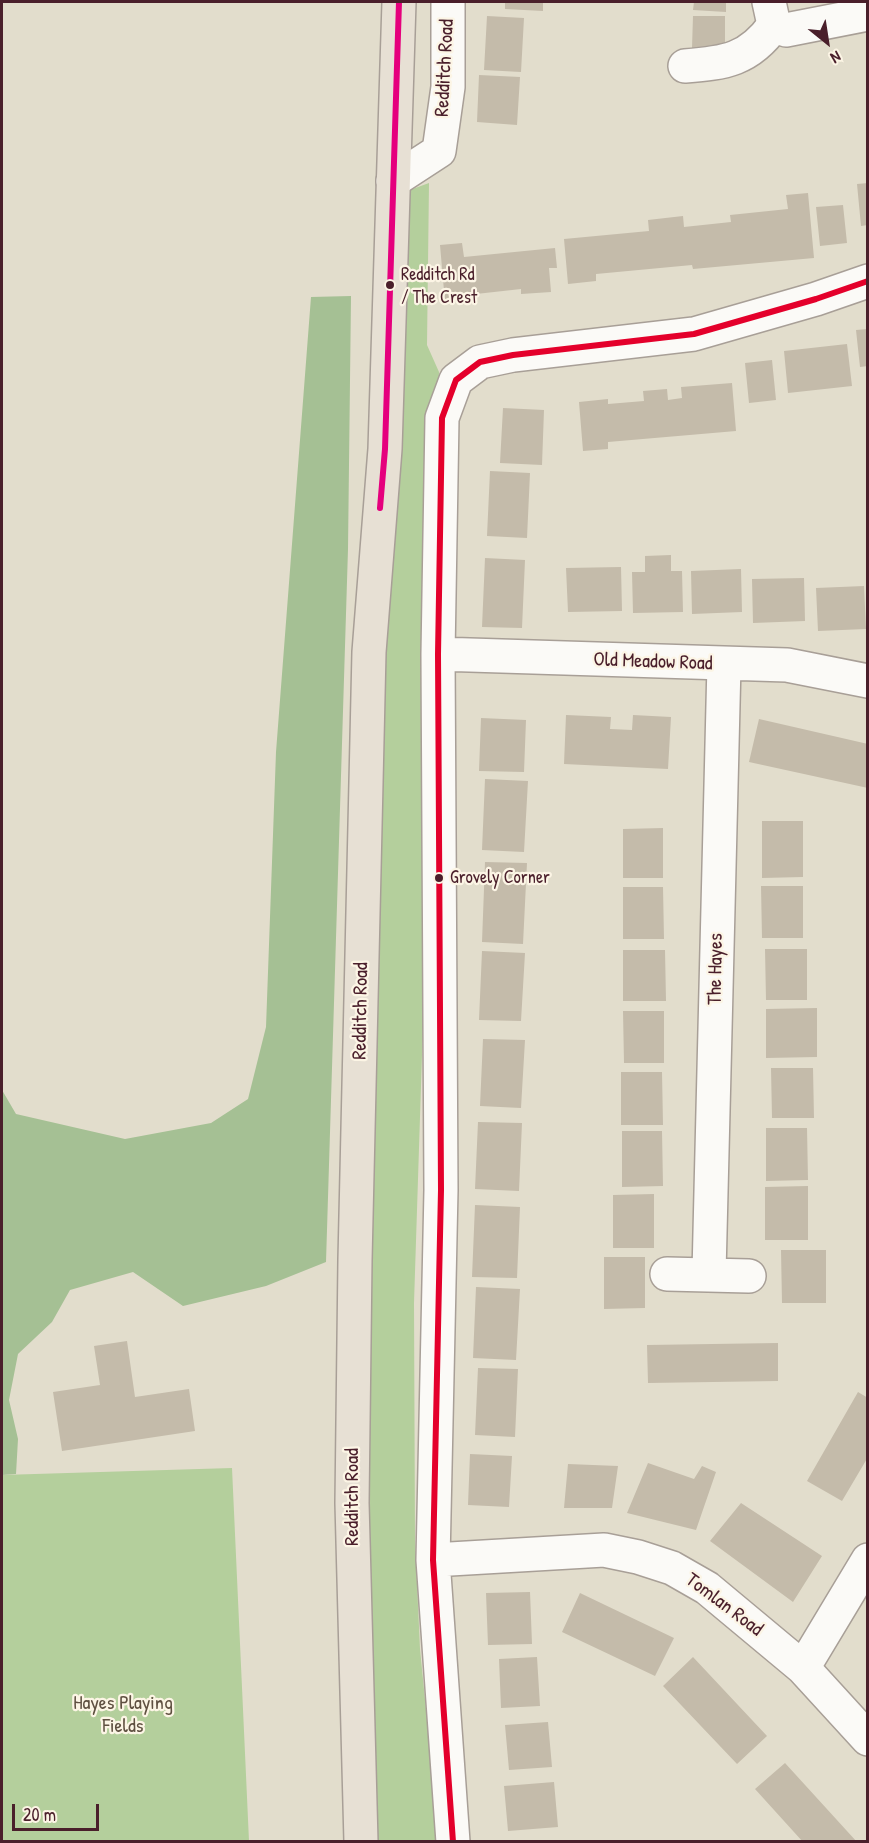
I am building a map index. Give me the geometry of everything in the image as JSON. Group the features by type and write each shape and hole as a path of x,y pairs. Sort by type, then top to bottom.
{"highway":[{"name":"Redditch Road","path":"361,1842 352,1503 356,1236 369,652 385,449 399,2"}],"street":[{"name":"Redditch Road","path":"393,181 439,151 448,87 448,2"},
{"path":"685,66 718,63 744,55 756,46 771,13 786,30 867,14"},
{"path":"453,1842 433,1560 441,1190 438,654 442,418 456,380 480,362 513,355 694,334 816,299 867,281"},
{"name":"Old Meadow Road","path":"438,654 724,664 787,664 867,681"},
{"name":"The Hayes","path":"709,1273 724,664"},
{"path":"667,1274 709,1273 749,1276"},
{"name":"Tomlan Road","path":"433,1560 604,1550 638,1557 672,1568 707,1588 804,1668 867,1739"},
{"path":"804,1668 867,1560"}],"green space":[{"path":"429,183 427,345 439,372 414,1303 415,1540 420,1649 439,1841 378,1842 365,1512 385,556 407,191"},
{"path":"351,296 348,549 326,1262 266,1286 183,1306 133,1272 70,1290 52,1322 18,1354 9,1400 18,1439 16,1474 2,1475 2,1090 16,1114 125,1139 211,1123 248,1099 266,1027 276,752 311,297"},
{"name":"Hayes Playing Fields","path":"232,1468 249,1841 2,1841 2,1475"}],"building":[{"path":"505,2 543,2 543,11 505,9"},
{"path":"694,2 726,2 726,12 693,10"},
{"path":"487,16 524,18 521,72 484,70"},
{"path":"693,16 725,16 725,49 692,48"},
{"path":"479,75 520,77 517,125 477,122"},
{"path":"868,183 868,225 861,226 857,184"},
{"path":"808,193 814,258 693,269 692,265 596,274 596,281 568,284 564,239 649,231 648,220 683,216 684,227 731,222 730,215 788,209 786,195"},
{"path":"843,205 847,243 820,246 816,207"},
{"path":"462,243 464,257 555,248 557,268 549,268 551,292 521,294 521,289 476,294 476,299 445,302 440,245"},
{"path":"868,329 868,366 860,367 856,330"},
{"path":"847,344 852,386 788,393 784,351"},
{"path":"772,360 776,400 749,403 745,363"},
{"path":"732,383 736,431 608,442 608,449 583,451 579,402 608,399 608,404 644,401 643,391 667,389 668,400 682,398 681,387"},
{"path":"503,408 544,410 542,465 500,463"},
{"path":"490,471 530,473 527,538 487,536"},
{"path":"671,555 671,571 682,571 683,612 633,613 632,572 645,572 645,556"},
{"path":"485,558 525,560 522,628 482,627"},
{"path":"621,567 622,611 568,612 566,568"},
{"path":"741,569 742,612 692,614 691,571"},
{"path":"804,578 805,621 753,623 752,579"},
{"path":"864,586 866,629 818,631 816,588"},
{"path":"566,715 611,717 610,729 632,730 633,715 671,717 668,769 564,764"},
{"path":"481,718 526,720 524,772 479,771"},
{"path":"759,719 868,744 868,788 749,762"},
{"path":"485,779 528,781 524,852 482,850"},
{"path":"762,821 803,821 803,877 762,878"},
{"path":"663,828 663,878 623,878 623,829"},
{"path":"485,862 527,863 523,944 482,942"},
{"path":"761,886 803,886 803,938 762,938"},
{"path":"623,887 663,887 664,939 623,939"},
{"path":"765,949 807,949 807,1000 766,1000"},
{"path":"623,950 665,950 666,1001 623,1001"},
{"path":"482,951 525,953 521,1021 479,1020"},
{"path":"817,1008 817,1057 766,1058 766,1009"},
{"path":"623,1011 664,1011 664,1063 624,1063"},
{"path":"483,1039 525,1040 521,1108 480,1106"},
{"path":"771,1068 813,1068 814,1118 772,1118"},
{"path":"621,1072 662,1072 663,1125 621,1125"},
{"path":"478,1122 522,1123 519,1191 475,1189"},
{"path":"766,1128 807,1128 808,1180 766,1181"},
{"path":"622,1131 662,1131 663,1186 622,1187"},
{"path":"808,1186 808,1240 765,1240 765,1187"},
{"path":"654,1194 654,1248 613,1248 613,1195"},
{"path":"475,1205 520,1207 517,1278 472,1277"},
{"path":"781,1250 826,1250 826,1303 782,1303"},
{"path":"604,1257 645,1257 645,1308 604,1309"},
{"path":"476,1287 520,1289 516,1360 473,1358"},
{"path":"127,1341 135,1397 189,1389 195,1431 62,1451 53,1392 100,1385 94,1346"},
{"path":"778,1343 778,1381 648,1383 647,1345"},
{"path":"478,1368 518,1369 515,1437 475,1435"},
{"path":"858,1392 868,1398 868,1457 842,1501 807,1481"},
{"path":"470,1454 512,1456 509,1507 468,1505"},
{"path":"648,1463 694,1479 702,1466 716,1472 696,1530 627,1513"},
{"path":"568,1464 618,1466 612,1508 564,1508"},
{"path":"741,1503 822,1556 793,1602 710,1541"},
{"path":"530,1592 532,1644 488,1645 486,1593"},
{"path":"580,1593 674,1638 655,1676 562,1632"},
{"path":"537,1657 540,1706 501,1708 499,1659"},
{"path":"693,1657 767,1736 737,1764 663,1686"},
{"path":"548,1722 552,1767 509,1770 505,1725"},
{"path":"785,1763 857,1842 803,1842 755,1789"},
{"path":"554,1782 558,1827 508,1831 504,1786"}],"transit line":[{"path":"380,508 385,449 399,2"},
{"path":"453,1842 433,1560 441,1190 438,654 442,418 456,380 480,362 513,355 694,334 816,299 868,281"}],"place":[{"name":"Redditch Rd / The Crest","path":"390,285"},
{"name":"Grovely Corner","path":"439,878"}]}
